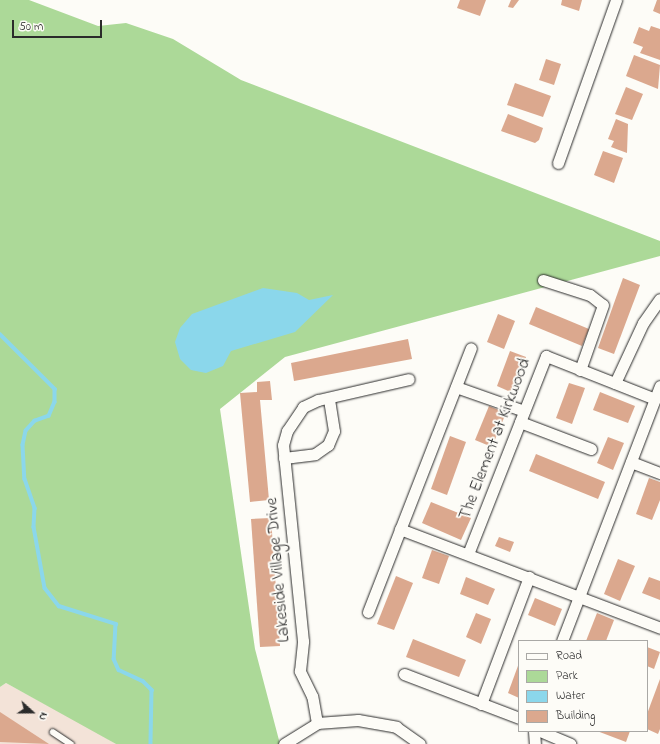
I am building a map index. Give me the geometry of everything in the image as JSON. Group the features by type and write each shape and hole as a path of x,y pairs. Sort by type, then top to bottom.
{"street":[{"path":"558,163 616,0"},
{"path":"543,280 590,296 603,304 580,370"},
{"path":"615,383 643,323 660,299"},
{"path":"368,612 471,348"},
{"name":"The Element at Kirkwood","path":"468,554 546,356 655,399"},
{"name":"Lakeside Village Drive","path":"317,723 312,696 300,671 303,641 283,445 293,417 303,407 329,398 409,379"},
{"path":"562,640 660,386"},
{"path":"456,387 591,449"},
{"path":"284,458 315,454 328,445 334,431 329,398"},
{"path":"631,462 660,472"},
{"path":"400,529 660,628"},
{"path":"481,704 529,577"},
{"path":"404,674 518,718"},
{"path":"284,744 317,723 380,722 396,727 420,744"},
{"path":"534,732 535,744"},
{"path":"542,732 570,744"}],"lane":[{"path":"53,732 71,744"}],"shaded area":[{"path":"6,683 116,744 0,744 0,687"}],"green space":[{"path":"0,0 29,0 98,26 126,23 173,39 241,80 660,241 660,256 285,357 220,409 255,649 280,744 116,744 6,683 0,687"}],"water":[{"path":"263,288 297,293 309,300 333,295 295,332 231,351 223,366 206,373 191,370 180,359 175,342 180,328 192,314"}],"building":[{"path":"460,0 486,0 480,16 457,8"},
{"path":"511,0 519,0 513,8 508,7"},
{"path":"562,0 582,0 579,11 561,5"},
{"path":"657,0 660,0 660,14 653,11"},
{"path":"651,26 660,29 660,60 640,53 643,47 633,43 639,27 649,31"},
{"path":"634,55 660,65 658,89 626,76"},
{"path":"546,59 561,64 554,85 539,80"},
{"path":"515,83 551,96 543,117 507,105"},
{"path":"626,87 643,94 632,120 615,114"},
{"path":"508,114 543,128 539,140 535,143 501,131"},
{"path":"616,119 628,124 627,153 611,147 614,141 608,139"},
{"path":"603,151 623,158 614,183 594,175"},
{"path":"623,278 640,285 614,354 598,348"},
{"path":"536,307 589,329 582,346 529,324"},
{"path":"498,314 515,321 504,349 487,342"},
{"path":"408,339 412,359 294,381 291,363"},
{"path":"510,351 526,357 513,393 497,386"},
{"path":"270,381 272,400 260,400 269,500 250,502 240,393 257,392 257,382"},
{"path":"569,383 585,388 572,424 556,418"},
{"path":"600,392 635,406 628,423 593,410"},
{"path":"489,406 506,413 492,447 475,440"},
{"path":"450,436 466,442 447,495 431,489"},
{"path":"608,437 624,443 613,470 597,463"},
{"path":"536,454 605,482 598,499 529,471"},
{"path":"649,478 660,482 660,500 652,520 636,514"},
{"path":"431,502 471,518 461,540 422,523"},
{"path":"271,518 280,646 260,647 251,519"},
{"path":"499,537 514,542 510,552 495,546"},
{"path":"432,550 449,556 439,584 422,578"},
{"path":"618,559 635,566 620,601 604,594"},
{"path":"396,576 413,583 394,630 377,624"},
{"path":"466,577 495,589 488,605 460,594"},
{"path":"649,577 660,581 660,600 642,593"},
{"path":"535,598 562,609 555,626 528,615"},
{"path":"476,613 491,619 481,644 466,637"},
{"path":"597,613 614,620 606,640 586,640"},
{"path":"413,639 466,660 459,677 406,657"},
{"path":"648,647 660,652 654,669 648,666"},
{"path":"518,666 518,698 508,693"},
{"path":"660,679 660,729 658,734 648,729 648,711"},
{"path":"0,712 49,744 0,742"},
{"path":"600,732 630,732 626,742"}],"waterway":[{"path":"0,334 55,389 55,402 49,416 35,421 26,431 23,445 25,479 35,508 34,527 45,588 59,606 116,624 114,659 119,670 143,681 152,690 151,744"}]}
